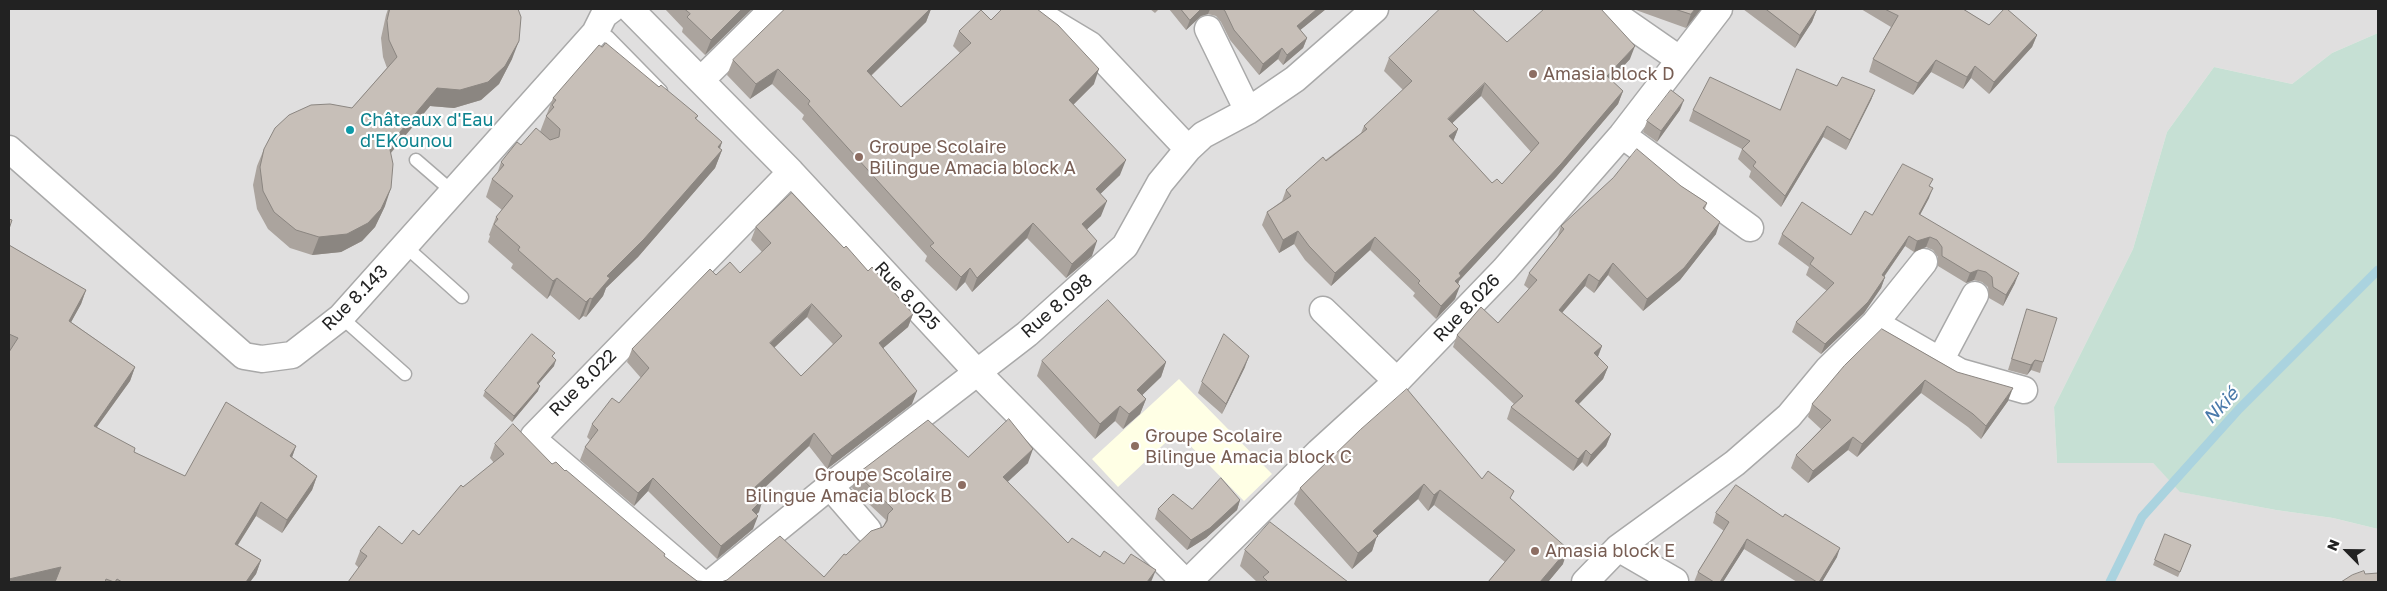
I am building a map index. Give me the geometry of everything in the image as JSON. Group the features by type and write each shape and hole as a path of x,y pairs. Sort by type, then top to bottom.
{"street":[{"name":"Rue 8.143","path":"9,149 244,356 262,359 292,355 341,317 453,192 521,127 595,33 604,15 612,9"},
{"name":"Rue 8.025","path":"630,9 791,172 977,372 1186,582"},
{"path":"700,80 773,9"},
{"path":"1037,9 1050,21 1090,45 1188,150"},
{"name":"Rue 8.098","path":"712,582 830,486 1027,334 1125,246 1160,184 1203,135 1248,111 1295,79 1376,9"},
{"path":"1607,9 1679,58"},
{"name":"Rue 8.026","path":"1186,582 1319,452 1397,381 1504,270 1622,135 1679,58 1719,9"},
{"path":"1208,29 1248,111"},
{"path":"1622,135 1750,228"},
{"name":"Rue 8.022","path":"700,582 536,442 534,436 791,172"},
{"path":"1585,582 1618,548 1735,463 1789,416 1828,369 1875,323 1924,262"},
{"path":"1940,361 1975,295"},
{"path":"1323,310 1397,381"},
{"path":"1875,323 1940,361 1969,375 2024,390"},
{"path":"830,486 868,530"},
{"path":"1618,548 1675,580"}],"lane":[{"path":"595,33 600,32 608,37 669,99"},
{"path":"416,160 453,192"},
{"path":"406,246 462,297"},
{"path":"341,317 405,374"}],"shaded area":[{"path":"9,9 2378,9 2378,33 2332,53 2292,84 2214,67 2167,132 2133,249 2054,407 2057,463 2153,463 2181,492 2276,510 2333,518 2378,529 2378,582 9,582"},
{"path":"2378,33 2378,529 2333,518 2276,510 2180,492 2153,463 2057,463 2054,407 2133,249 2167,132 2214,67 2292,84 2332,53"},
{"name":"Groupe Scolaire Bilingue Amacia block C","path":"1179,379 1272,474 1244,501 1177,432 1118,487 1092,459"}],"building":[{"name":"Châteaux d'Eau d'EKounou","path":"390,9 518,9 521,17 519,41 505,66 488,82 460,90 437,88 389,145 393,164 391,188 381,209 368,223 347,234 319,237 296,230 274,212 263,191 260,167 264,149 275,128 289,115 311,105 330,104 352,108 397,57 389,40 387,21"},
{"path":"685,9 742,9 711,40 687,17 690,14"},
{"path":"785,9 930,9 867,71 901,107 971,43 959,31 981,10 991,20 1002,9 1037,9 1058,25 1099,69 1069,100 1126,160 1096,189 1107,201 1082,224 1097,241 1072,264 1033,223 977,278 970,268 961,277 930,246 934,243 808,104 810,101 778,69 756,84 733,60"},
{"path":"1181,9 1201,9 1190,20"},
{"path":"1223,9 1317,9 1297,26 1307,38 1287,55 1282,48 1263,64 1234,30"},
{"path":"1440,9 1472,9 1507,42 1544,9 1601,9 1635,46 1607,76 1623,91 1561,164 1459,273 1461,276 1455,281 1460,286 1441,306 1418,283 1420,281 1375,237 1335,273 1309,246 1298,231 1283,240 1267,212 1291,196 1286,190 1323,157 1326,161 1367,129 1364,126 1412,81 1389,58","holes":["1485,83 1539,143 1502,184 1497,179 1492,183 1449,136 1458,129 1448,119"]},
{"path":"1675,9 1695,9 1691,14"},
{"path":"1766,9 1817,9 1800,35"},
{"path":"1885,9 1963,9 1989,25 2004,9 2007,9 2037,35 1994,82 1975,66 1967,77 1936,60 1918,83 1873,59 1898,16"},
{"path":"606,43 659,87 661,85 696,114 698,116 695,118 722,142 718,147 722,150 644,239 607,276 610,278 592,299 590,298 586,302 557,278 553,281 518,250 520,247 494,224 498,219 496,217 513,196 492,179 504,165 501,162 517,142 521,145 536,128 550,140 559,137 560,129 546,116 554,107 552,105 556,100 553,98 599,45 602,47"},
{"path":"1797,69 1837,86 1842,77 1875,90 1850,140 1827,126 1785,196 1753,166 1756,162 1742,149 1750,141 1693,110 1710,77 1780,110"},
{"path":"1671,90 1684,100 1661,131 1647,121"},
{"path":"1637,149 1681,186 1707,203 1703,208 1720,222 1684,268 1647,299 1613,263 1599,281 1589,274 1559,310 1602,346 1594,353 1608,367 1575,401 1611,434 1591,455 1586,450 1578,459 1511,407 1523,396 1457,335 1481,307 1498,323 1537,280 1529,273 1564,229 1561,226 1613,178"},
{"path":"1903,164 1933,179 1929,186 1933,188 1919,214 2019,273 2006,295 1993,287 1992,277 1986,272 1978,270 1970,273 1942,256 1942,247 1937,240 1930,237 1917,241 1909,236 1882,275 1885,277 1868,302 1825,344 1796,322 1834,283 1810,264 1814,258 1782,234 1802,202 1851,235 1865,211 1872,215"},
{"path":"792,193 844,248 846,246 868,271 872,267 913,314 879,343 917,391 832,456 814,433 753,489 763,499 752,510 758,516 721,546 653,478 638,493 585,447 598,430 592,424 612,398 619,403 649,368 632,349 710,269 716,275 730,262 740,273 771,243 756,227","holes":["812,304 842,336 801,376 770,343"]},
{"path":"9,245 86,290 69,321 135,367 94,426 135,448 134,452 185,476 226,402 296,446 290,456 317,476 287,520 261,502 235,544 261,560 246,582 122,582 117,579 114,582 106,579 105,582 55,582 61,567 9,579 9,352 18,338 9,334"},
{"path":"1108,300 1166,362 1137,390 1146,399 1129,414 1120,406 1100,424 1042,361"},
{"path":"2027,309 2057,318 2043,362 2035,360 2031,365 2012,359"},
{"path":"1882,329 1957,372 2013,388 1986,426 1973,414 1925,380 1862,444 1853,437 1813,471 1796,455 1831,420 1812,404 1844,366"},
{"path":"532,334 555,353 552,356 556,360 537,383 540,386 514,416 485,391"},
{"path":"1224,334 1249,356 1226,404 1202,382"},
{"path":"1407,389 1482,479 1488,471 1514,491 1510,498 1568,549 1540,582 1488,582 1515,550 1440,490 1434,495 1424,484 1373,531 1378,536 1358,553 1300,488 1360,430"},
{"path":"1009,419 1033,449 1003,477 1068,543 1072,538 1100,557 1104,551 1124,564 1131,554 1156,570 1147,582 721,582 727,580 780,536 824,577 844,554 846,555 871,531 883,527 887,521 888,514 893,509 857,474 928,420 968,457"},
{"path":"513,424 552,464 556,462 566,470 665,554 664,556 697,581 709,582 348,582 367,556 360,551 379,526 402,544 413,530 419,535 461,485 463,487 504,454 495,444"},
{"path":"1221,478 1240,500 1210,528 1191,540 1158,509 1173,494 1192,509"},
{"path":"1736,485 1783,517 1785,514 1840,548 1819,582 1747,539 1720,582 1714,582 1698,572 1729,522 1716,513"},
{"path":"1270,522 1348,582 1268,582 1263,577 1269,572 1245,550"},
{"path":"2165,534 2191,545 2180,572 2155,560"},
{"path":"2364,571 2365,574 2378,573 2378,582 2341,582 2352,575"}],"waterway":[{"name":"Nkié","path":"2110,582 2142,517 2239,409 2378,270"}],"place":[{"name":"Amasia block D","path":"1533,74"},
{"name":"Châteaux d'Eau d'EKounou","path":"350,130"},
{"name":"Groupe Scolaire Bilingue Amacia block A","path":"859,157"},
{"name":"Groupe Scolaire Bilingue Amacia block C","path":"1135,446"},
{"name":"Groupe Scolaire Bilingue Amacia block B","path":"962,485"},
{"name":"Amasia block E","path":"1535,551"}]}
